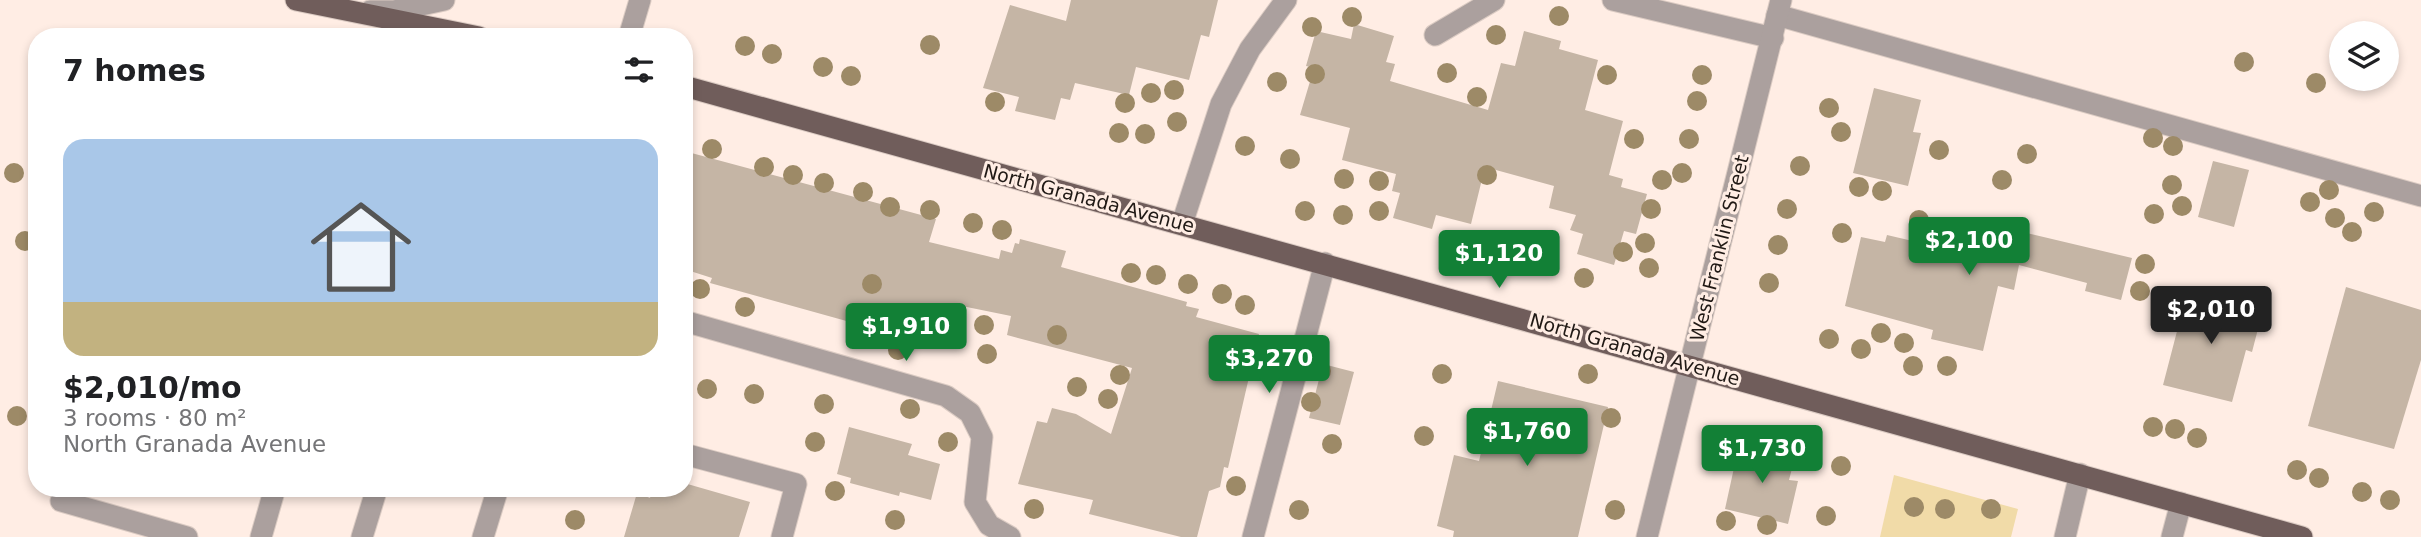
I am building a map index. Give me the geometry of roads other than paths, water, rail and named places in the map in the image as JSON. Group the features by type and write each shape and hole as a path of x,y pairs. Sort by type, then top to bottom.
{"main road":[{"path":"296,0 436,28"},
{"name":"North Granada Avenue","path":"693,88 2302,537"}],"street":[{"path":"357,12 394,11 444,0"},
{"path":"632,28 640,0"},
{"path":"1182,224 1221,104 1250,49 1286,0"},
{"path":"1435,35 1494,0"},
{"path":"1613,0 1773,38"},
{"path":"1779,7 2421,196"},
{"name":"West Franklin Street","path":"1647,537 1779,7"},
{"path":"1253,537 1325,264"},
{"path":"693,324 946,396 970,413 982,437 975,502 989,525 1010,537"},
{"path":"693,456 796,484 782,537"},
{"path":"2065,537 2080,474"},
{"path":"261,537 272,497"},
{"path":"362,537 374,497"},
{"path":"483,537 495,497"},
{"path":"61,501 187,537"},
{"path":"2172,537 2181,503"}]}
